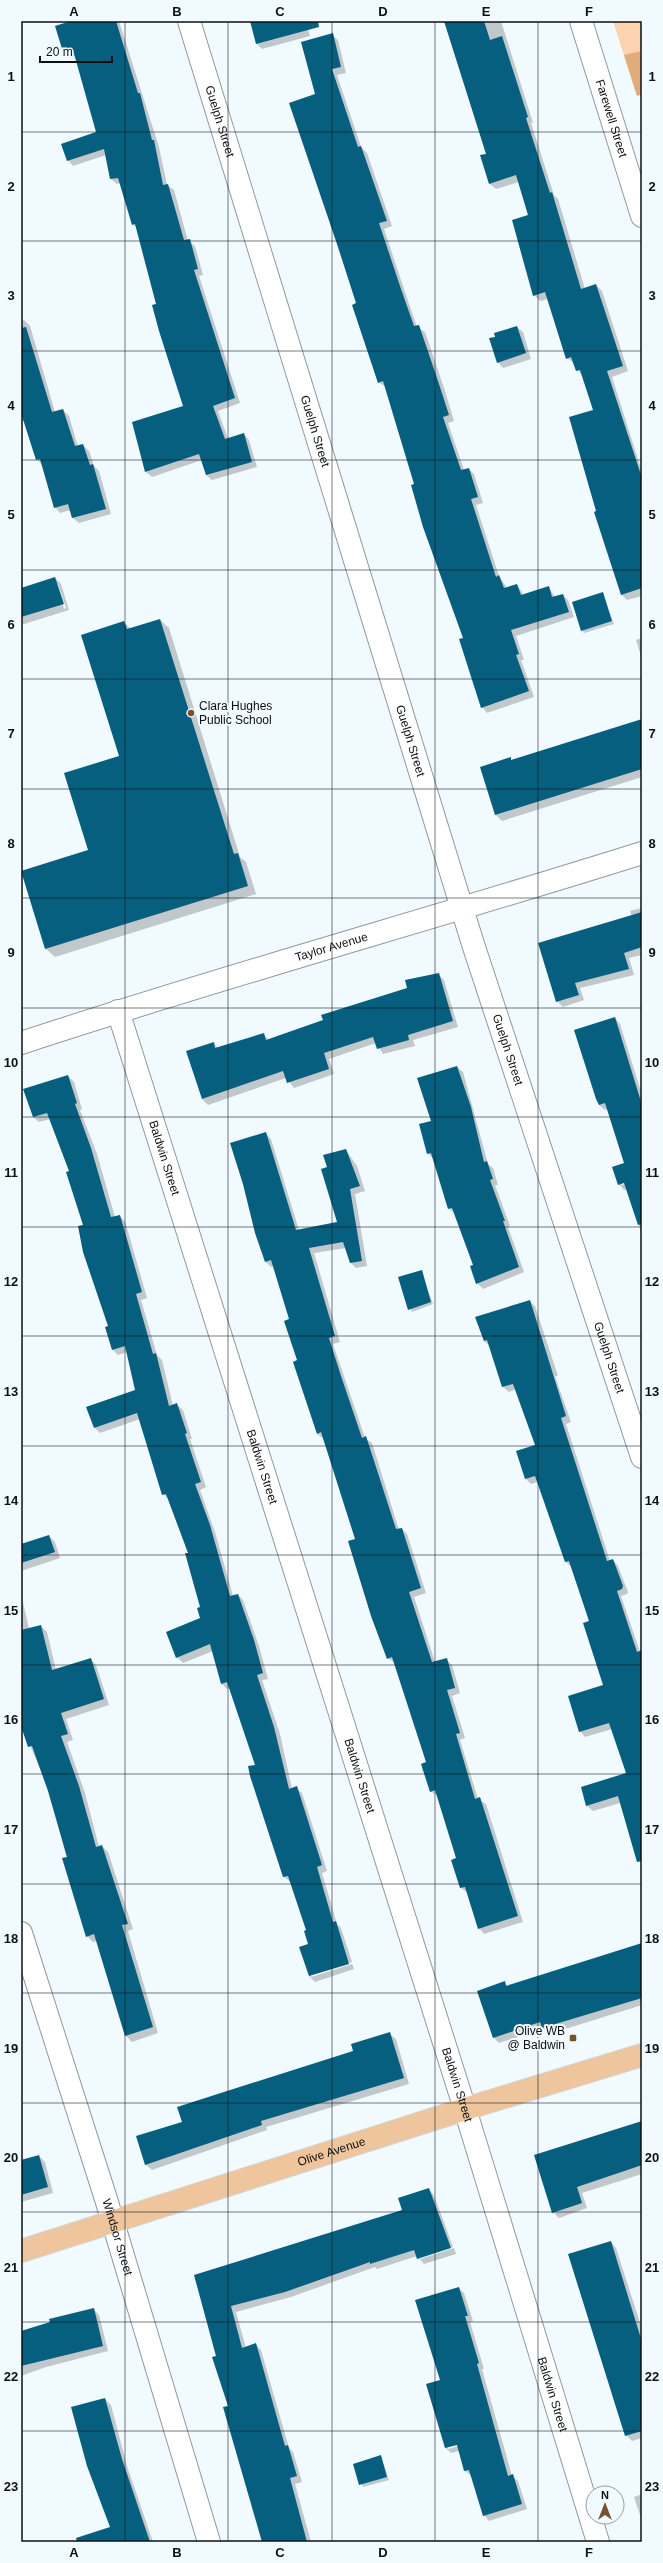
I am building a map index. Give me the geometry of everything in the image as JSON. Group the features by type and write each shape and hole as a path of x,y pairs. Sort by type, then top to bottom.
{"main road":[{"name":"Olive Avenue","path":"21,2251 465,2109 642,2055"}],"street":[{"name":"Guelph Street","path":"189,21 463,910 642,1457"},
{"name":"Farewell Street","path":"581,21 642,216"},
{"name":"Taylor Avenue","path":"21,1042 118,1011 463,910 642,853"},
{"name":"Baldwin Street","path":"118,1011 465,2109 598,2542"},
{"name":"Windsor Street","path":"21,1933 113,2222 209,2542"}],"shaded area":[{"path":"613,21 642,21 642,94 637,96"},
{"path":"642,51 642,94 637,96 624,55"}],"building":[{"path":"71,21 116,21 138,93 140,93 152,140 154,140 163,185 168,184 184,240 190,239 198,269 194,270 235,398 213,406 225,439 244,433 252,462 206,475 199,454 145,472 132,422 183,406 152,305 156,304 135,224 132,225 118,178 110,179 104,149 67,161 61,144 96,132 73,50 63,52 55,26"},
{"path":"250,21 318,21 319,27 256,44"},
{"path":"444,21 484,21 490,40 502,36 528,117 526,118 550,193 552,192 581,289 596,284 623,366 607,371 642,478 642,588 621,595 594,512 596,511 569,417 593,410 580,370 576,371 571,357 566,359 545,292 533,296 512,220 528,215 516,175 489,184 480,155 486,154"},
{"path":"333,33 341,67 332,69 358,147 361,146 387,221 379,223 414,326 419,325 439,384 449,415 443,417 461,470 469,468 478,497 471,499 496,577 499,575 504,588 517,584 521,595 549,586 552,597 563,594 569,612 511,630 519,654 516,655 529,691 481,708 459,639 463,638 423,527 411,485 414,484 383,381 378,383 352,305 356,303 289,103 315,94 301,42"},
{"path":"517,326 526,353 497,363 489,338 495,337 494,333"},
{"path":"26,327 52,412 63,409 75,446 83,444 90,465 93,464 106,509 72,518 68,504 54,508 40,459 36,460 21,413 21,328"},
{"path":"55,577 64,604 21,617 21,588"},
{"path":"603,592 612,621 581,631 572,602"},
{"path":"160,619 234,854 238,853 248,886 45,949 21,871 88,850 64,773 119,756 81,635 124,621 127,629"},
{"path":"642,719 642,769 495,815 480,767 511,757 511,760"},
{"path":"642,912 642,947 624,953 629,969 575,983 579,995 556,1002 538,943"},
{"path":"439,973 453,1021 408,1035 409,1040 377,1049 373,1037 324,1053 329,1069 287,1083 283,1071 202,1099 186,1051 214,1042 215,1048 264,1033 266,1040 323,1020 321,1015 407,988 405,980"},
{"path":"615,1017 642,1105 642,1224 638,1225 624,1183 618,1185 612,1167 624,1163 605,1103 599,1105 596,1099 574,1030"},
{"path":"457,1066 471,1107 484,1162 487,1161 493,1179 490,1180 505,1221 503,1221 519,1267 476,1284 470,1266 473,1265 452,1208 448,1209 431,1153 427,1154 419,1124 431,1121 417,1078"},
{"path":"68,1075 77,1103 75,1104 91,1148 111,1217 120,1215 142,1292 136,1294 153,1354 156,1353 169,1406 177,1403 187,1433 185,1434 201,1482 195,1484 210,1525 230,1596 238,1594 254,1640 263,1673 257,1675 274,1727 289,1789 297,1786 322,1865 317,1867 333,1922 336,1921 349,1964 309,1976 299,1947 308,1944 304,1931 306,1930 288,1876 283,1877 250,1776 248,1766 255,1765 227,1682 221,1684 210,1644 176,1658 166,1632 200,1618 197,1608 200,1607 185,1553 188,1553 166,1494 162,1495 137,1413 94,1428 86,1407 135,1390 125,1346 112,1350 105,1327 108,1326 83,1252 78,1226 83,1225 66,1172 69,1171 47,1113 33,1117 23,1089"},
{"path":"266,1132 296,1230 337,1222 321,1169 327,1167 323,1155 346,1149 360,1186 350,1189 362,1261 350,1263 343,1242 309,1248 335,1336 329,1338 341,1376 362,1438 366,1436 396,1529 402,1528 421,1588 409,1592 432,1662 447,1658 455,1688 447,1690 460,1733 456,1734 475,1799 480,1797 518,1916 478,1929 465,1887 460,1888 451,1860 456,1858 435,1790 430,1792 421,1764 426,1762 392,1657 387,1659 371,1616 348,1541 355,1539 321,1432 317,1434 293,1362 297,1360 284,1321 289,1319 271,1260 265,1262 255,1233 243,1184 230,1143"},
{"path":"422,1270 431,1302 408,1310 398,1277"},
{"path":"530,1300 566,1416 561,1418 607,1561 613,1559 623,1586 622,1589 617,1591 637,1652 642,1650 642,1861 637,1862 618,1796 586,1806 581,1787 626,1773 609,1723 579,1732 568,1696 603,1685 583,1623 589,1621 569,1561 565,1562 535,1476 525,1479 516,1451 535,1445 513,1384 502,1387 487,1340 484,1341 475,1317"},
{"path":"49,1535 55,1552 21,1563 21,1544"},
{"path":"41,1625 52,1670 91,1658 104,1699 61,1713 68,1734 61,1736 79,1786 96,1847 102,1845 128,1924 122,1925 153,2027 125,2036 94,1934 86,1937 62,1858 67,1857 48,1791 32,1746 28,1747 21,1726 21,1630"},
{"path":"642,1943 642,1998 542,2028 540,2022 493,2038 477,1991 505,1981 506,1986"},
{"path":"390,2032 404,2078 261,2121 262,2125 145,2165 136,2136 182,2122 177,2107 353,2051 351,2044"},
{"path":"642,2121 642,2165 577,2187 582,2203 552,2213 534,2155"},
{"path":"39,2155 48,2187 21,2195 21,2160"},
{"path":"429,2188 451,2248 417,2259 414,2250 370,2264 370,2262 285,2292 231,2306 242,2348 256,2343 285,2446 288,2445 297,2476 290,2478 307,2542 262,2542 223,2407 228,2406 212,2357 216,2356 194,2275 402,2210 398,2198"},
{"path":"611,2241 642,2342 642,2431 625,2436 568,2254"},
{"path":"459,2287 468,2316 465,2316 479,2363 477,2364 508,2476 513,2474 522,2504 483,2516 469,2470 464,2471 457,2445 445,2448 426,2384 440,2380 415,2300"},
{"path":"94,2308 103,2346 21,2366 21,2331 50,2322 49,2319"},
{"path":"105,2398 122,2459 150,2542 77,2542 76,2538 110,2527 87,2466 71,2407"},
{"path":"381,2455 387,2477 359,2485 353,2464"}],"place":[{"name":"Clara Hughes Public School","path":"191,713"},
{"name":"Olive WB @ Baldwin","path":"573,2038"}]}
